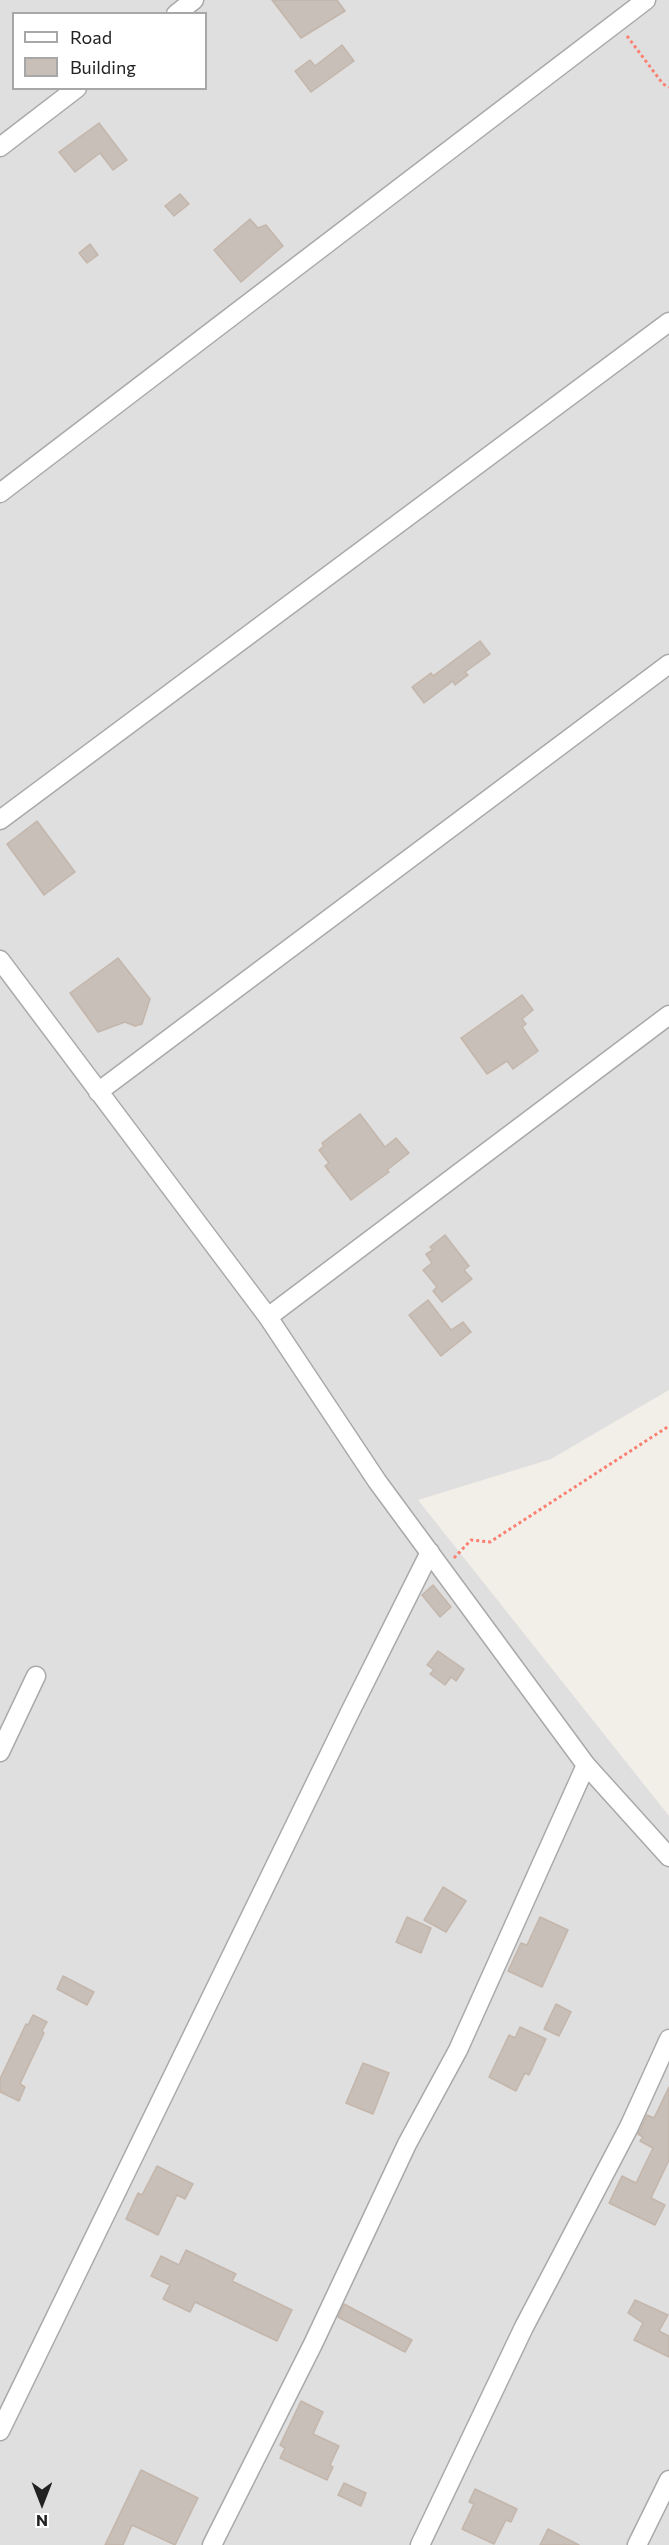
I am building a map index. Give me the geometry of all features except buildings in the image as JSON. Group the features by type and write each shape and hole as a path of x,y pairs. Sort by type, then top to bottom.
{"street":[{"path":"179,12 194,0"},
{"path":"0,493 646,0"},
{"path":"0,147 74,90"},
{"path":"0,820 669,322"},
{"path":"98,1092 669,664"},
{"path":"0,960 268,1317 378,1481 586,1766 669,1857"},
{"path":"268,1317 669,1015"},
{"path":"0,2431 430,1552"},
{"path":"0,1752 36,1676"},
{"path":"212,2545 313,2344 406,2144 458,2050 586,1766"},
{"path":"420,2545 524,2327 629,2127 669,2039"},
{"path":"637,2545 669,2480"}],"path":[{"path":"616,23 663,84 669,87"},
{"path":"442,1570 471,1540 490,1542 669,1426"}],"shaded area":[{"path":"0,0 669,0 669,1390 551,1459 418,1500 669,1816 669,2545 0,2545"}]}
